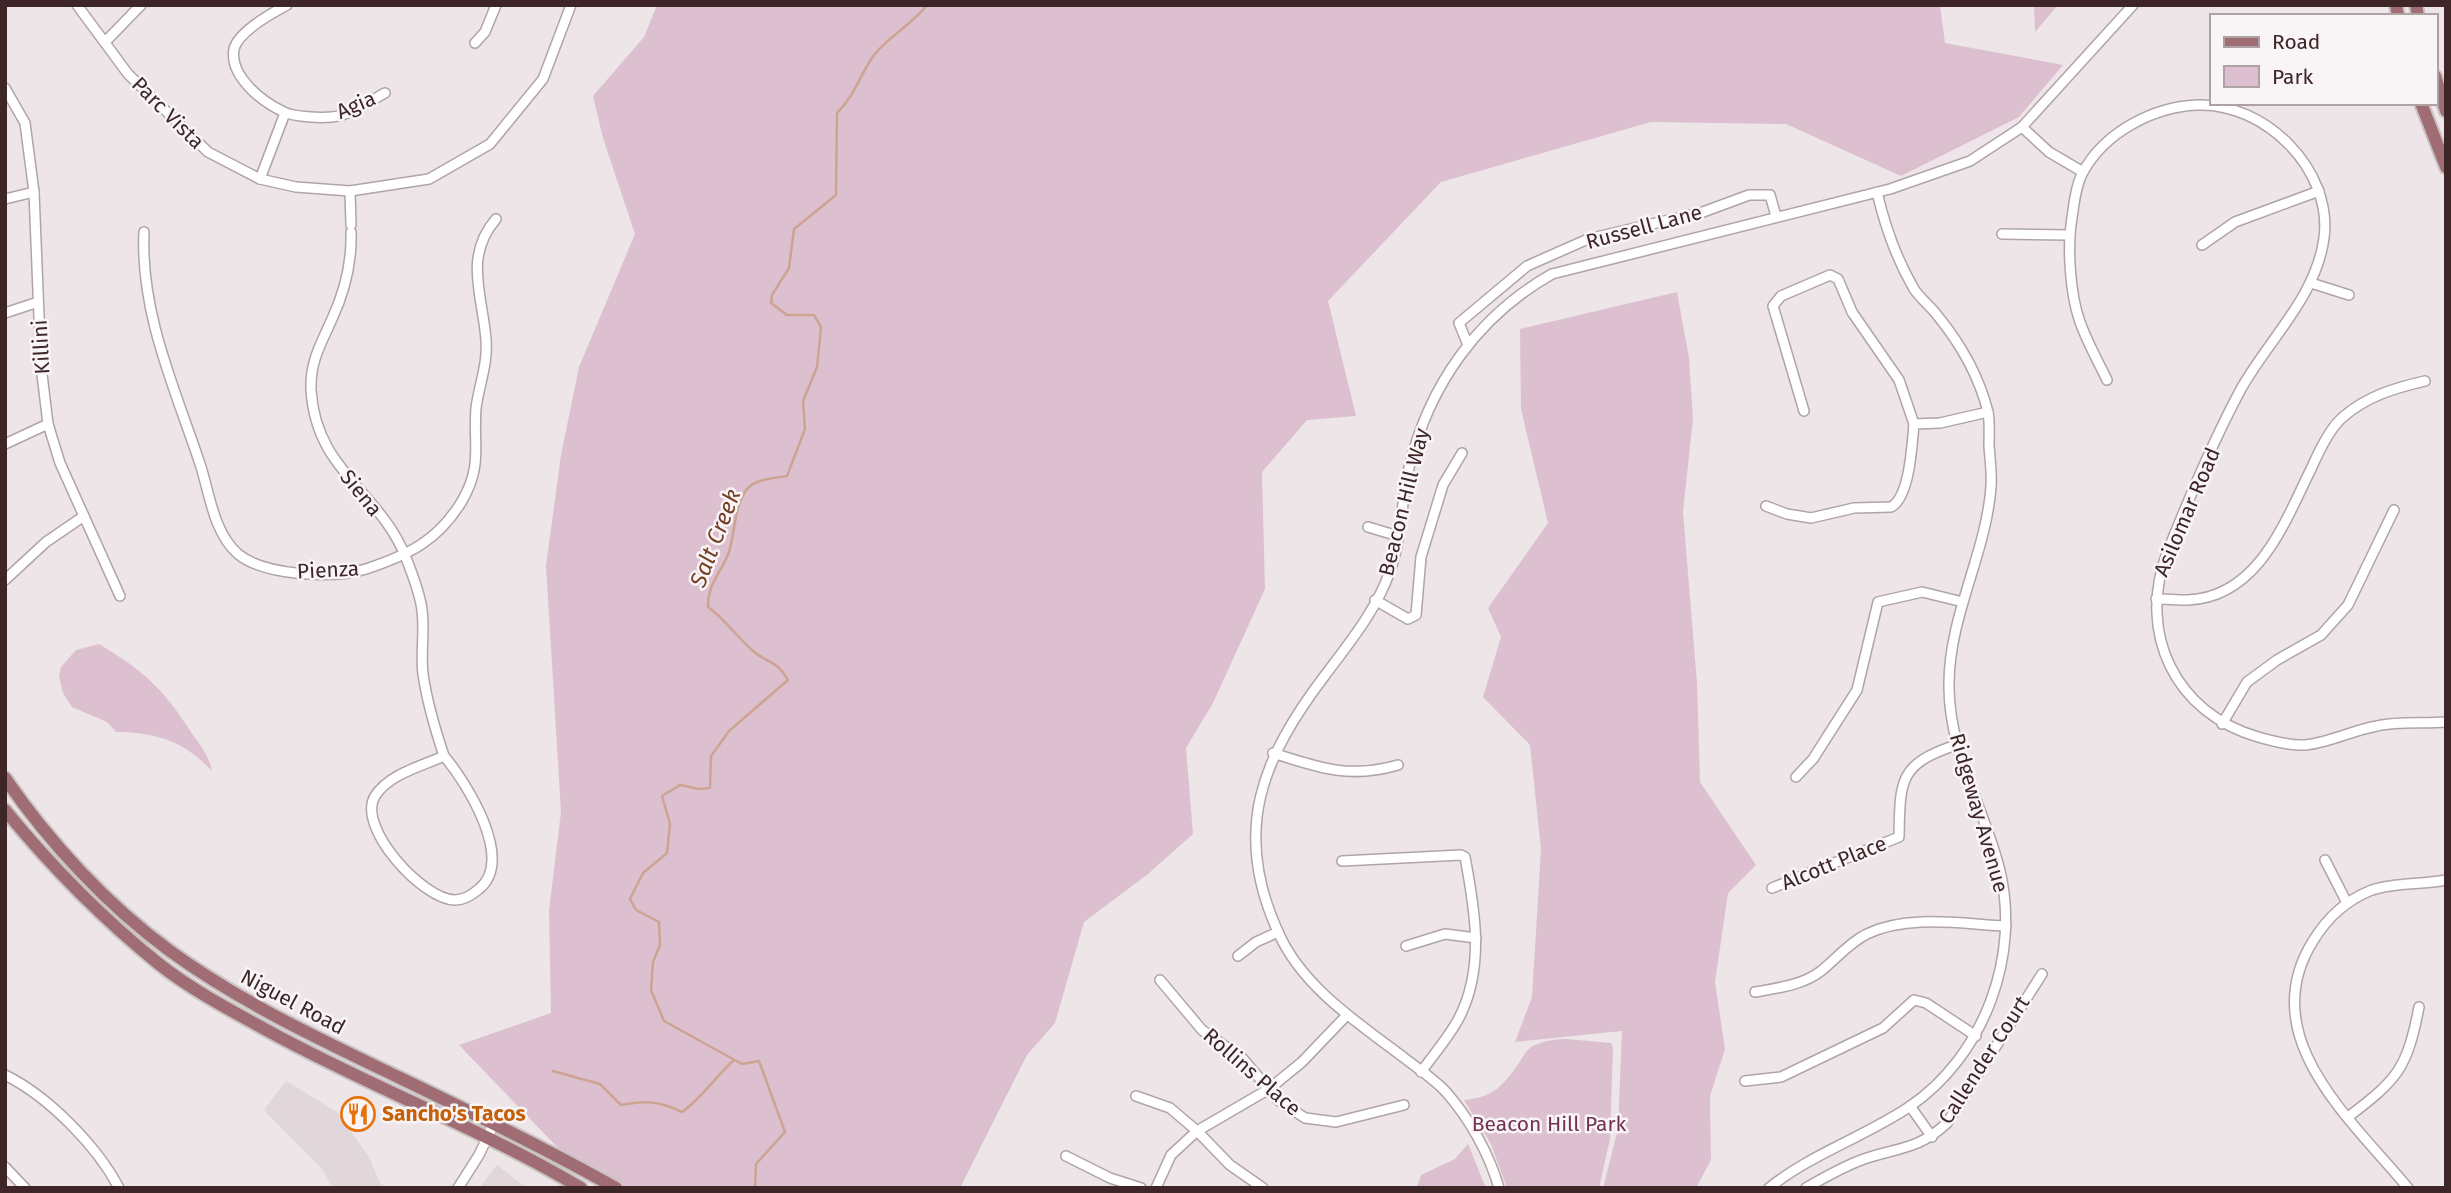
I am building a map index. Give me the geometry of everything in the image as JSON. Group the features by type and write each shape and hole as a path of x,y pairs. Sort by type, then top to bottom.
{"main road":[{"path":"2437,82 2446,111"},
{"path":"2422,105 2446,167"},
{"name":"Niguel Road","path":"5,778 36,819 80,869 168,950 242,999 616,1188"},
{"name":"Niguel Road","path":"5,810 91,903 161,965 237,1014 321,1059 487,1138 581,1188"},
{"path":"321,1059 327,1044"}],"street":[{"name":"Parc Vista","path":"77,5 106,40 128,74 208,152 260,178 296,187 350,191 429,179 490,144 543,79 571,5"},
{"path":"106,40 141,5"},
{"path":"260,178 285,113 240,78 234,50 237,41 253,27 287,5"},
{"path":"475,43 485,32 496,5"},
{"name":"Beacon Hill Way","path":"1499,1188 1480,1142 1444,1090 1347,1015 1291,958 1261,886 1256,839 1261,788 1273,753 1300,707 1357,634 1390,572 1409,469 1418,438 1446,374 1468,345 1515,298 1552,274 1877,192 1970,162 2022,127 2133,5"},
{"name":"Killini","path":"5,88 29,124 41,366 48,424 60,463 120,596"},
{"name":"Agia","path":"285,113 330,117 347,113 385,93"},
{"name":"Asilomar Road","path":"2107,380 2079,321 2069,235 2083,172 2111,138 2142,118 2197,105 2235,108 2263,123 2297,152 2319,191 2325,217 2324,239 2311,284 2240,391 2167,553 2158,578 2156,599 2159,627 2169,665 2190,700 2222,724 2267,740 2305,745 2377,726 2446,722"},
{"path":"2022,127 2049,152 2083,172"},
{"name":"Siena","path":"350,191 352,256 346,284 332,320 316,349 311,388 315,421 325,449 374,505 405,556 421,606 423,671 430,714 444,757 476,805 494,858 491,874 482,887 470,896 454,900 434,894 411,875 385,846 375,827 372,809 373,799 392,779 444,757"},
{"path":"2202,245 2235,222 2319,191"},
{"path":"5,199 34,192"},
{"name":"Ridgeway Avenue","path":"1769,1188 1793,1171 1910,1106 1945,1075 1976,1036 1993,995 2006,926 1998,867 1956,745 1949,684 1951,649 1991,486 1988,412 1971,367 1957,341 1916,292 1894,252 1877,192"},
{"name":"Russell Lane","path":"1468,345 1459,323 1527,266 1588,239 1703,212 1749,195 1770,195 1776,216"},
{"name":"Pienza","path":"144,232 143,256 162,358 201,469 212,511 226,540 239,554 270,571 355,572 405,556 439,532 462,500 475,468 476,409 486,363 486,340 476,288 478,260 487,230 496,219"},
{"path":"2002,234 2069,235"},
{"path":"1766,506 1787,514 1811,518 1854,508 1895,505 1904,488 1911,461 1914,424 1899,380 1852,312 1838,279 1830,275 1781,296 1773,306 1804,411"},
{"path":"2311,284 2349,295"},
{"path":"5,313 38,302"},
{"path":"2156,599 2189,600 2226,591 2256,569 2278,536 2317,456 2341,418 2384,390 2425,381"},
{"path":"1914,424 1940,423 1988,412"},
{"path":"5,444 48,424"},
{"path":"1375,600 1408,619 1416,615 1421,557 1443,485 1462,453"},
{"path":"2222,724 2247,682 2277,660 2321,635 2348,605 2367,572 2382,530 2394,510"},
{"path":"5,580 46,542 84,516"},
{"path":"1368,527 1398,536"},
{"path":"1796,777 1814,759 1857,690 1878,602 1922,592 1963,602"},
{"name":"Alcott Place","path":"1772,888 1899,836 1900,799 1906,777 1926,755 1956,745"},
{"path":"1273,753 1342,772 1364,773 1398,765"},
{"path":"1342,861 1457,855 1465,857 1476,938 1473,978 1459,1018 1422,1072"},
{"path":"2325,860 2347,904"},
{"path":"2408,1188 2348,1116 2304,1054 2295,1026 2294,1006 2300,964 2322,927 2347,904 2385,886 2446,880"},
{"path":"1755,992 1785,987 1811,977 1862,937 1885,927 1907,923 2006,926"},
{"path":"1238,956 1256,942 1278,932"},
{"path":"1406,946 1446,934 1476,938"},
{"name":"Callender Court","path":"1806,1188 1866,1158 1895,1152 1932,1137 1947,1123 2042,974"},
{"name":"Rollins Place","path":"1160,980 1202,1030 1243,1059 1288,1108 1313,1121 1336,1122 1404,1105"},
{"path":"1745,1081 1780,1077 1883,1028 1914,1000 1926,1003 1976,1036"},
{"path":"2348,1116 2386,1087 2400,1071 2412,1048 2419,1007"},
{"path":"1156,1188 1171,1155 1198,1130 1269,1089 1303,1062 1347,1015"},
{"path":"5,1075 23,1084 85,1139 109,1168 119,1188"},
{"path":"1136,1096 1170,1108 1198,1130 1230,1165 1263,1188"},
{"path":"1910,1106 1932,1137"},
{"path":"458,1188 494,1124"},
{"path":"1066,1156 1110,1178 1141,1188"},
{"path":"5,1167 24,1188"}],"shaded area":[{"path":"286,1081 337,1112 369,1157 380,1183 387,1188 333,1188 322,1169 264,1110"},
{"path":"497,1165 527,1188 479,1188"}],"green space":[{"path":"657,5 1940,5 1945,43 2063,65 2019,117 1901,176 1786,124 1651,122 1441,182 1328,301 1356,416 1307,420 1262,472 1265,589 1213,703 1186,748 1193,834 1148,874 1084,922 1055,1023 1027,1055 960,1188 626,1188 561,1151 459,1045 551,1013 549,910 561,812 546,566 561,455 579,367 635,234 603,138 593,96 644,37"},
{"path":"2034,5 2058,5 2035,32"},
{"path":"1677,292 1689,358 1693,419 1683,512 1697,683 1700,782 1756,865 1728,893 1715,982 1725,1049 1710,1096 1711,1160 1696,1188 1603,1188 1618,1129 1622,1031 1515,1042 1532,997 1541,849 1530,745 1483,697 1501,637 1488,608 1548,523 1521,409 1520,329"},
{"path":"99,644 139,671 160,691 203,749 212,771 181,746 144,734 116,732 107,722 72,707 63,693 59,677 61,667 76,650"},
{"name":"Beacon Hill Park","path":"1567,1039 1611,1043 1613,1047 1610,1139 1599,1188 1507,1188 1491,1144 1464,1100 1482,1097 1495,1090 1530,1048 1548,1041"},
{"path":"1468,1144 1486,1188 1417,1187 1421,1175 1455,1159"}],"waterway":[{"name":"Salt Creek","path":"755,1188 756,1164 785,1132 759,1061 742,1064 664,1021 651,990 653,962 660,945 659,922 636,910 630,899 643,873 667,853 670,824 662,796 680,785 710,788 711,756 729,731 788,680 779,668 752,650 708,607 708,599 729,552 737,511 743,496 755,483 787,476 805,429 803,401 817,367 821,327 814,315 787,315 771,303 772,295 789,268 794,229 836,195 837,113 848,100 877,51 927,5"},
{"path":"553,1071 600,1084 621,1105 652,1102 682,1112 734,1060"}],"place":[{"name":"Sancho's Tacos","path":"358,1114"}]}
